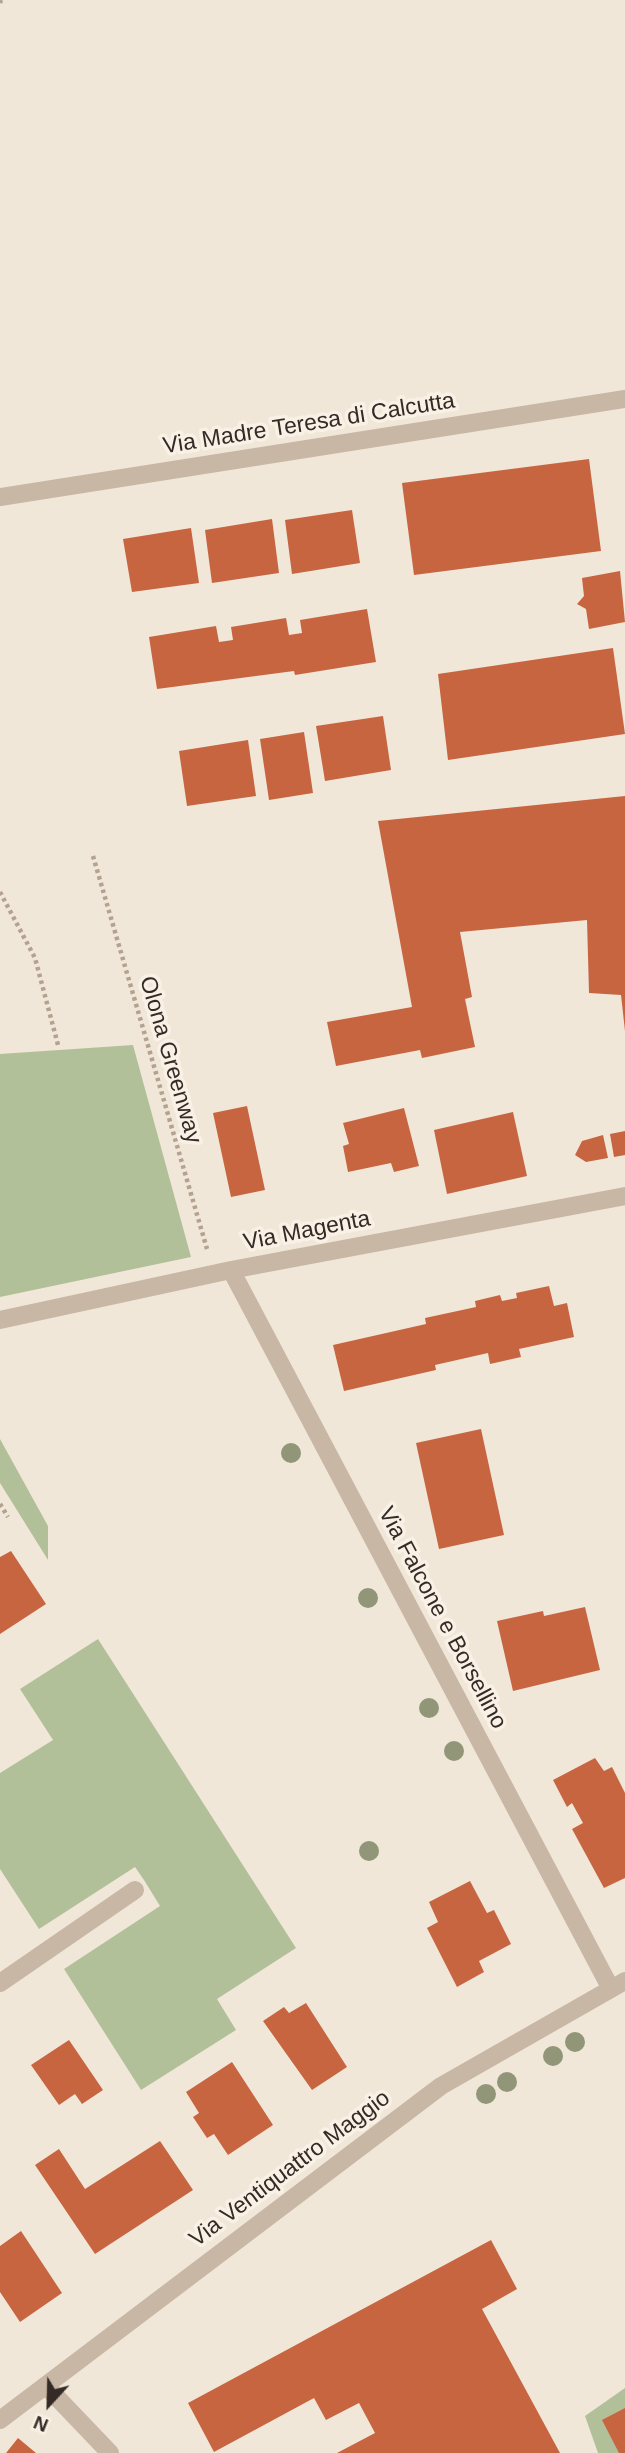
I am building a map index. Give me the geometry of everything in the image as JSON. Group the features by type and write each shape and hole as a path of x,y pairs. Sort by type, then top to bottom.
{"street":[{"name":"Via Madre Teresa di Calcutta","path":"0,497 625,399"},
{"name":"Via Magenta","path":"0,1320 223,1272 625,1196"},
{"name":"Via Falcone e Borsellino","path":"223,1272 618,1985"},
{"path":"0,1983 135,1890"},
{"name":"Via Ventiquattro Maggio","path":"0,2420 441,2086 618,1985"},
{"path":"46,2386 110,2453"}],"path":[{"name":"Olona Greenway","path":"93,856 223,1272"},
{"path":"0,892 35,958 58,1045"},
{"path":"0,1504 8,1517"}],"green space":[{"path":"133,1045 191,1257 0,1297 0,1054"},
{"path":"0,1439 48,1526 48,1560 0,1483"},
{"path":"98,1639 296,1948 217,1999 236,2030 141,2090 64,1969 160,1906 144,1880 135,1867 39,1929 0,1869 0,1773 53,1740 20,1689"},
{"path":"625,2388 625,2453 598,2453 585,2416"}],"building":[{"path":"589,459 601,551 414,575 402,483"},
{"path":"352,510 360,563 292,574 285,520"},
{"path":"272,519 279,573 212,583 205,530"},
{"path":"191,528 199,583 132,592 123,539"},
{"path":"620,571 625,622 589,629 586,609 577,604 584,596 582,578"},
{"path":"367,609 376,662 295,675 294,671 157,689 149,637 216,626 219,642 233,640 231,627 286,618 289,635 302,633 300,620"},
{"path":"613,648 625,734 448,760 438,674"},
{"path":"383,716 391,770 325,781 316,726"},
{"path":"304,732 313,793 269,800 260,739"},
{"path":"248,740 256,796 187,806 179,751"},
{"path":"625,796 625,1031 621,995 589,993 587,920 460,932 472,997 465,999 475,1047 422,1058 420,1050 336,1066 327,1022 412,1007 378,821"},
{"path":"247,1106 265,1190 231,1197 213,1113"},
{"path":"404,1108 419,1166 394,1172 391,1163 348,1172 343,1146 349,1144 343,1123"},
{"path":"513,1112 527,1176 447,1194 434,1130"},
{"path":"625,1131 625,1155 614,1157 610,1134"},
{"path":"603,1135 608,1158 586,1162 575,1155 582,1141"},
{"path":"549,1286 554,1306 567,1303 574,1337 519,1349 521,1357 490,1364 488,1353 435,1365 436,1370 344,1391 333,1345 426,1324 425,1318 476,1307 475,1301 500,1295 502,1301 517,1298 516,1293"},
{"path":"481,1429 504,1535 439,1549 416,1443"},
{"path":"11,1551 46,1604 0,1634 0,1557"},
{"path":"585,1607 600,1670 513,1691 497,1621 543,1611 544,1616"},
{"path":"595,1758 604,1771 612,1767 625,1793 625,1878 604,1888 572,1829 583,1823 572,1803 567,1807 553,1780"},
{"path":"470,1881 487,1913 494,1910 511,1944 479,1961 484,1972 457,1987 427,1928 438,1922 429,1902"},
{"path":"306,2003 347,2067 312,2090 263,2021 284,2007 289,2013"},
{"path":"69,2040 103,2090 82,2104 75,2094 59,2105 31,2065"},
{"path":"232,2062 273,2125 228,2155 214,2134 207,2138 193,2117 199,2113 186,2092"},
{"path":"160,2141 193,2190 95,2254 35,2165 59,2149 85,2189"},
{"path":"21,2231 62,2293 20,2322 0,2292 0,2246"},
{"path":"491,2240 517,2289 482,2309 560,2453 337,2453 375,2433 359,2403 326,2420 314,2398 214,2452 188,2403"},
{"path":"625,2408 625,2453 619,2453 602,2420"},
{"path":"18,2438 36,2453 6,2453"}]}
